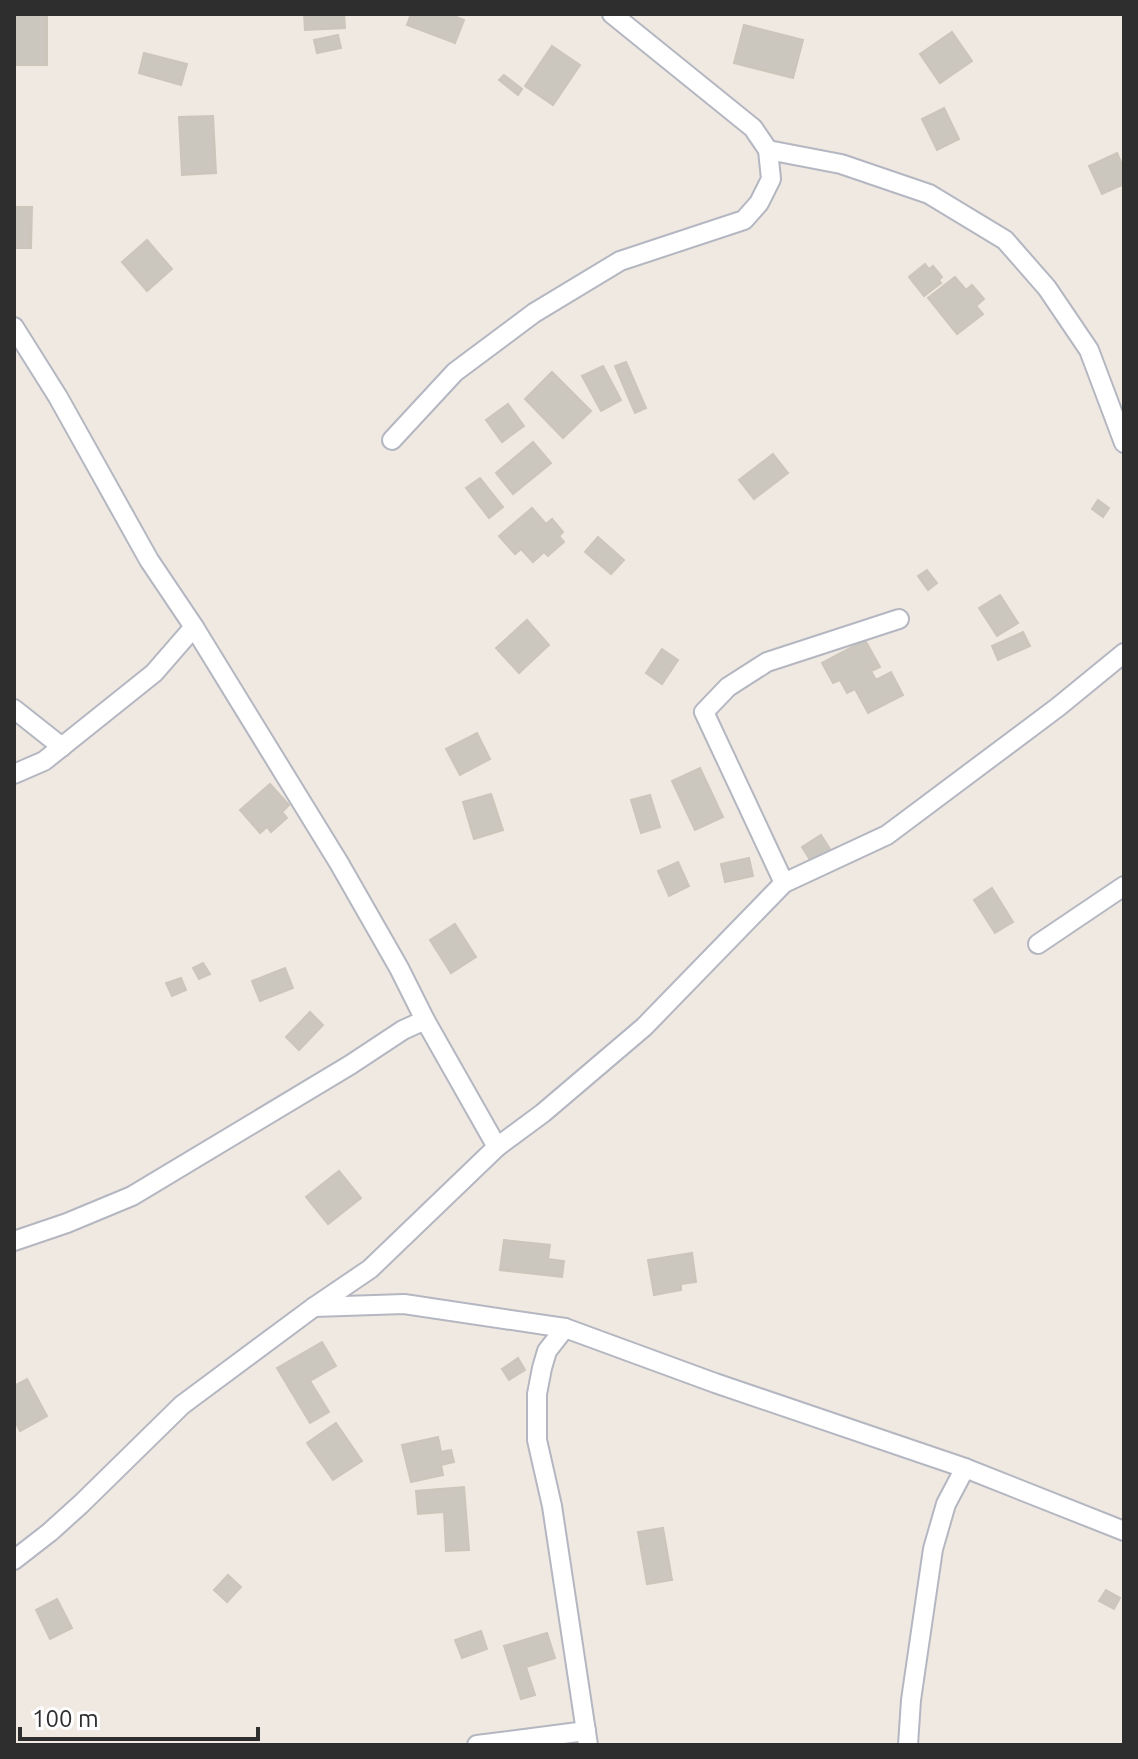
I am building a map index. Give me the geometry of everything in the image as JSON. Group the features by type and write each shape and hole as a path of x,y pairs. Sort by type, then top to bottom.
{"street":[{"path":"392,440 455,372 534,313 620,261 744,220 759,203 771,179 768,150 753,128 612,14"},
{"path":"768,150 841,164 929,194 1005,240 1047,288 1089,350 1124,443"},
{"path":"14,327 58,397 149,560 194,627 339,863 497,1147"},
{"path":"784,883 704,712 728,687 767,662 899,619"},
{"path":"14,774 44,761 154,673 194,627"},
{"path":"14,1560 81,1504 182,1405 370,1269 497,1147 543,1113 644,1027 784,883 887,835 1058,707 1124,653"},
{"path":"14,709 62,747"},
{"path":"1038,944 1124,886"},
{"path":"14,1241 132,1196 403,1030 425,1020"},
{"path":"314,1307 404,1304 565,1328 965,1468 1124,1531"},
{"path":"477,1745 587,1738 552,1506 537,1440 537,1394 542,1368 547,1351 565,1328"},
{"path":"908,1745 911,1700 933,1549 946,1504 965,1468"}],"building":[{"path":"304,14 344,14 345,28 305,30"},
{"path":"411,14 449,14 464,20 455,43 407,25"},
{"path":"14,15 47,15 47,65 14,65"},
{"path":"744,25 803,40 793,78 734,63"},
{"path":"952,32 972,61 940,83 920,54"},
{"path":"338,35 341,48 317,53 314,40"},
{"path":"552,46 580,65 553,105 525,86"},
{"path":"144,53 187,64 181,85 139,73"},
{"path":"504,75 522,89 518,95 499,80"},
{"path":"944,108 959,139 937,150 922,119"},
{"path":"213,116 216,173 182,175 179,117"},
{"path":"1117,153 1124,169 1124,184 1102,194 1089,166"},
{"path":"14,207 32,207 31,248 14,248"},
{"path":"147,240 172,269 147,291 122,262"},
{"path":"925,264 929,269 933,266 942,277 939,280 941,283 924,296 909,277"},
{"path":"955,277 966,290 972,285 984,299 976,306 983,314 957,334 928,298"},
{"path":"626,362 646,408 635,413 615,366"},
{"path":"603,366 621,400 601,411 582,376"},
{"path":"552,372 591,411 563,438 525,399"},
{"path":"508,404 524,426 502,442 486,420"},
{"path":"533,442 551,463 513,494 496,473"},
{"path":"773,454 788,473 754,499 739,480"},
{"path":"480,478 503,507 489,518 466,488"},
{"path":"1098,500 1109,508 1103,517 1092,509"},
{"path":"532,508 546,524 552,519 563,532 559,536 564,542 548,556 544,552 533,562 521,549 515,554 499,536"},
{"path":"598,537 624,560 611,574 585,552"},
{"path":"927,570 937,583 928,590 918,576"},
{"path":"1000,595 1018,623 997,636 979,608"},
{"path":"527,620 549,645 519,673 496,648"},
{"path":"1023,632 1030,646 998,660 992,646"},
{"path":"865,640 880,667 871,671 876,680 891,672 903,695 868,713 855,689 847,693 840,680 833,683 822,663"},
{"path":"662,649 678,660 662,684 646,673"},
{"path":"477,733 490,759 460,775 446,749"},
{"path":"700,768 723,817 695,830 672,781"},
{"path":"270,784 289,805 282,812 287,818 271,832 267,827 260,833 240,810"},
{"path":"491,794 503,830 474,839 463,802"},
{"path":"650,795 660,827 641,833 631,800"},
{"path":"821,835 833,854 814,866 802,847"},
{"path":"749,858 753,876 725,882 721,864"},
{"path":"678,862 689,886 669,896 658,871"},
{"path":"992,888 1013,922 995,933 974,900"},
{"path":"455,924 476,957 451,973 430,940"},
{"path":"203,963 210,974 199,979 193,968"},
{"path":"285,968 293,988 260,1001 252,981"},
{"path":"181,978 186,990 172,996 166,983"},
{"path":"310,1012 323,1025 299,1050 286,1037"},
{"path":"339,1171 361,1198 328,1224 306,1197"},
{"path":"504,1240 550,1245 548,1259 564,1261 562,1277 500,1270"},
{"path":"692,1253 696,1282 681,1284 681,1290 654,1295 648,1260"},
{"path":"322,1342 336,1366 310,1381 329,1412 310,1423 277,1368"},
{"path":"518,1358 525,1370 509,1380 502,1369"},
{"path":"27,1379 47,1416 20,1431 14,1419 14,1386"},
{"path":"336,1423 362,1461 333,1480 307,1443"},
{"path":"438,1437 441,1452 451,1450 454,1462 441,1465 443,1475 411,1482 402,1445"},
{"path":"464,1487 469,1550 446,1551 444,1512 418,1514 416,1491"},
{"path":"663,1528 672,1580 647,1584 638,1532"},
{"path":"228,1575 241,1587 227,1602 214,1590"},
{"path":"1106,1590 1120,1598 1114,1609 1099,1601"},
{"path":"57,1599 72,1628 50,1639 36,1610"},
{"path":"481,1631 487,1649 462,1658 455,1640"},
{"path":"547,1633 555,1658 526,1667 535,1695 521,1699 504,1646"}]}
